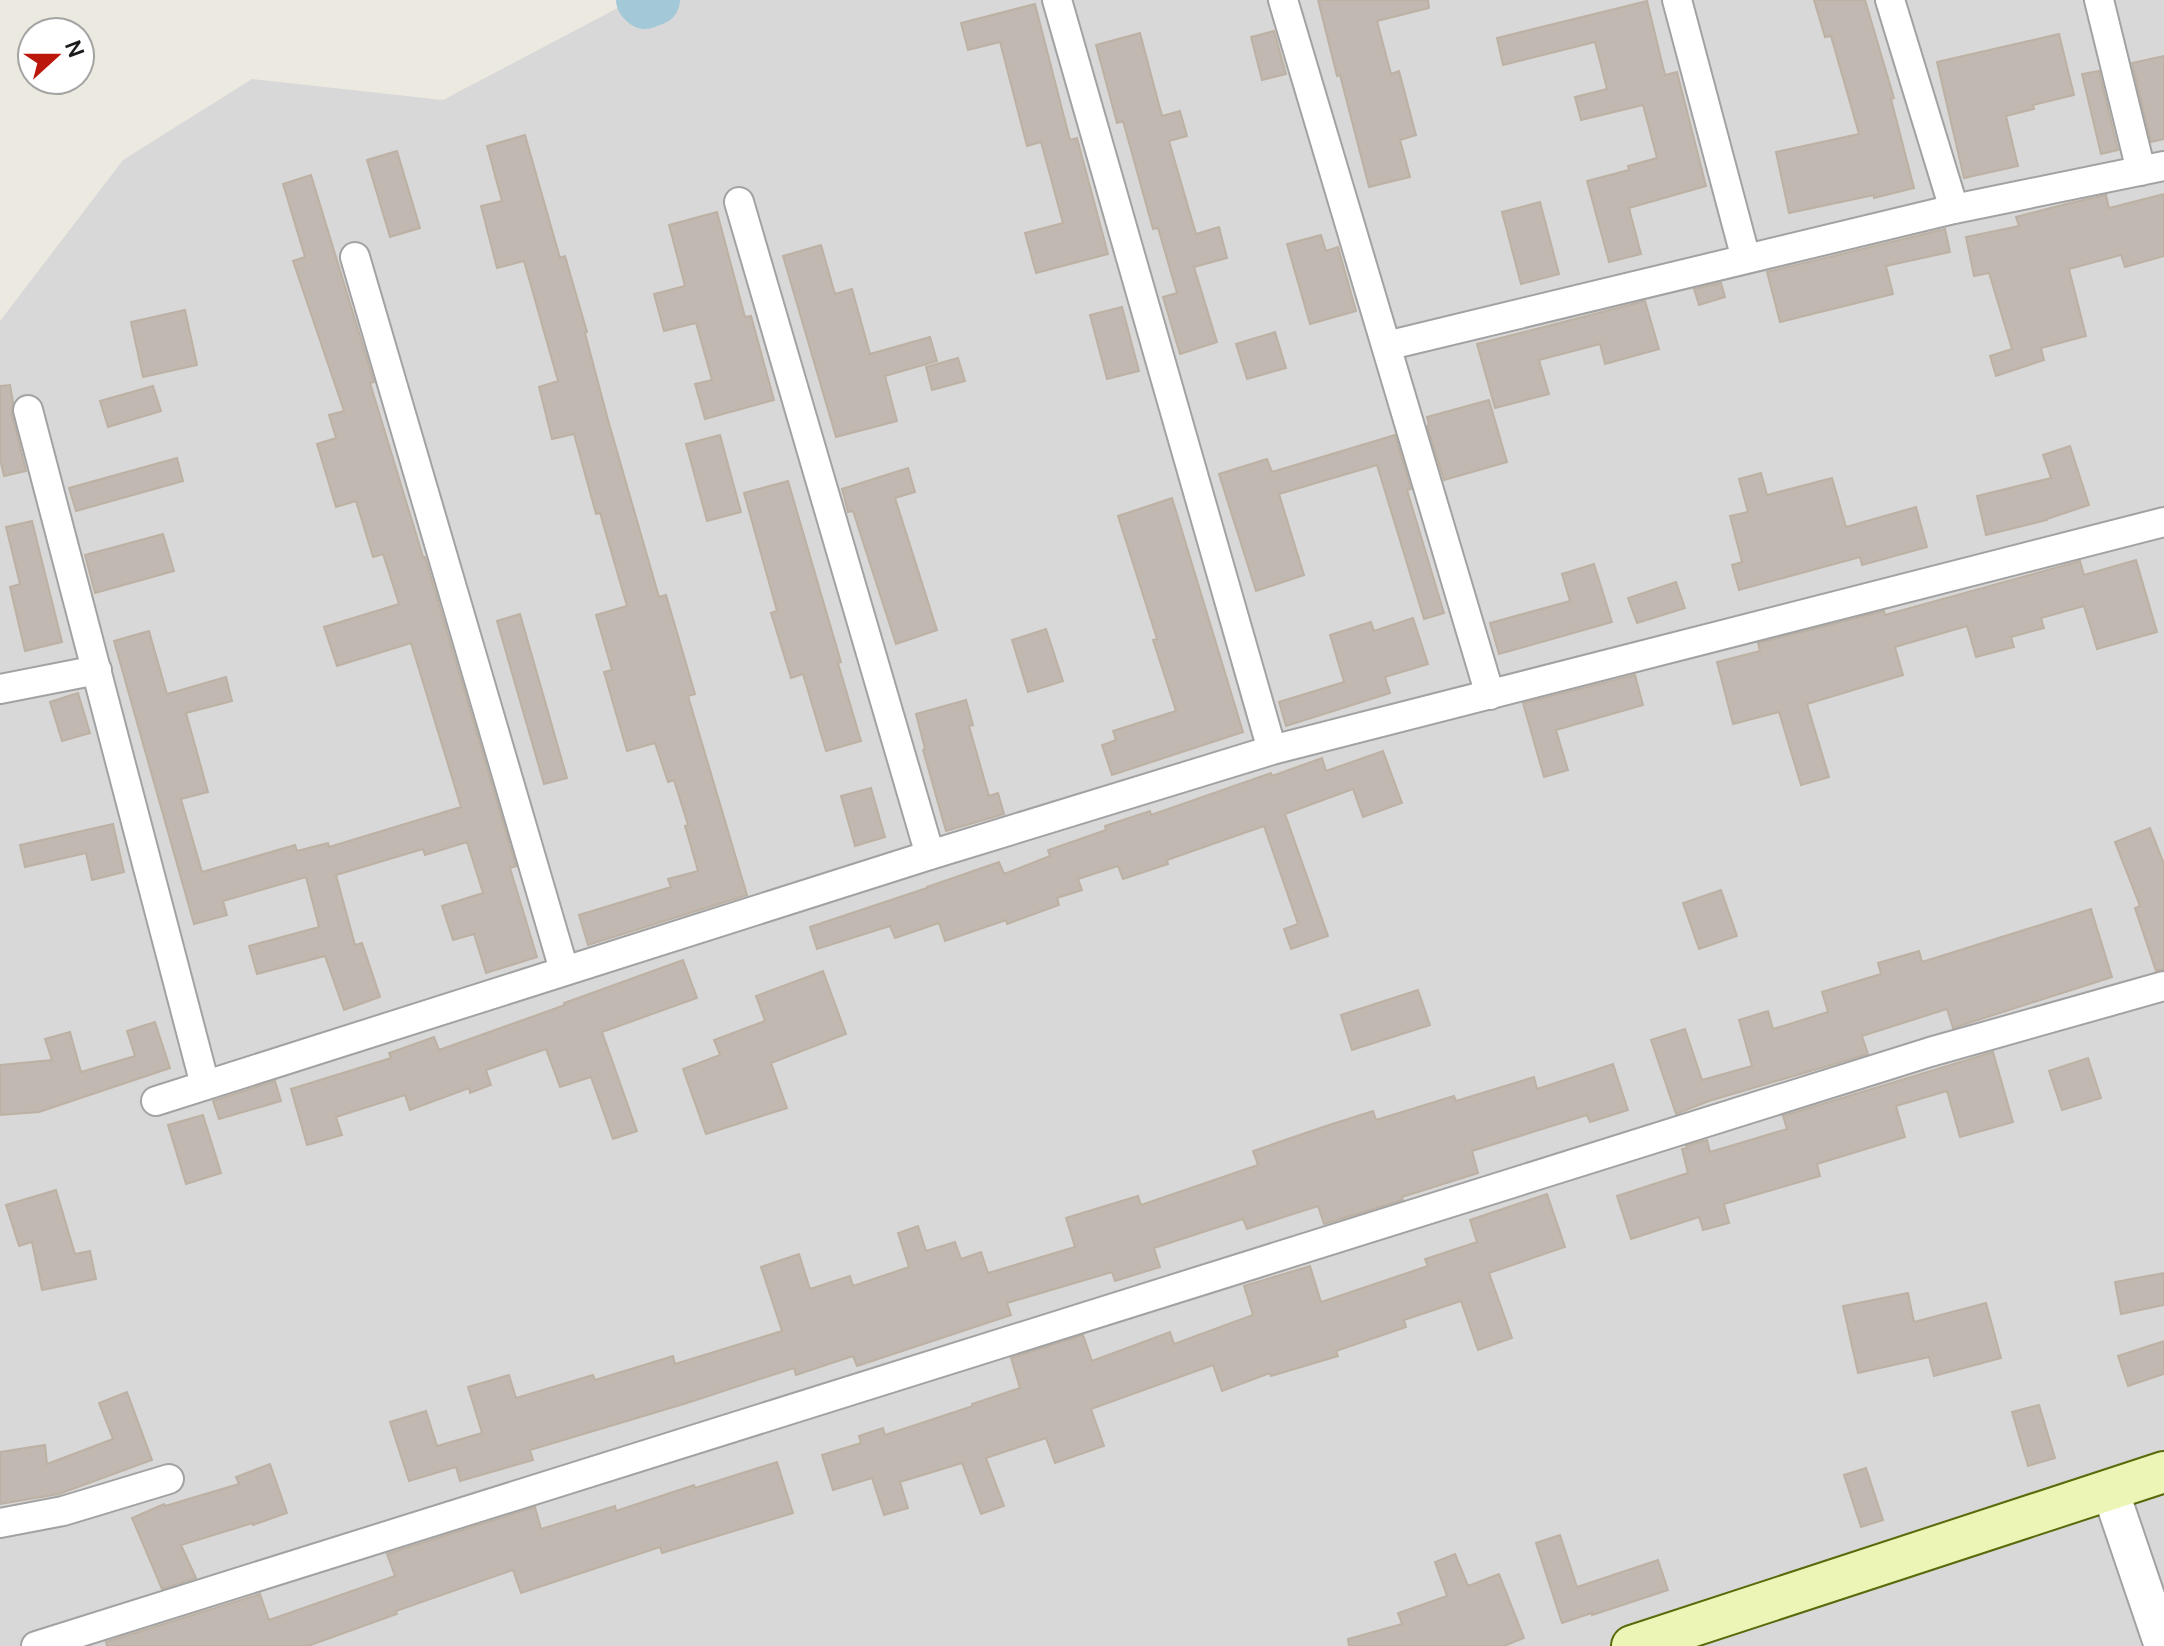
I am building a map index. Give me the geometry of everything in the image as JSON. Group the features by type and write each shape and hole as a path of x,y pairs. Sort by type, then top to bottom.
{"main road":[{"path":"1632,1646 2164,1472"}],"street":[{"path":"1057,0 1272,750"},
{"path":"1283,0 1490,695"},
{"path":"1677,0 1746,259"},
{"path":"1890,0 1954,209"},
{"path":"1386,346 1954,209 2152,169 2099,0"},
{"path":"739,202 930,855"},
{"path":"355,257 564,970"},
{"path":"28,410 205,1085"},
{"path":"156,1101 564,970 1272,750 2164,522"},
{"path":"0,689 97,670"},
{"path":"36,1646 1930,1052 2164,986"},
{"path":"0,1523 63,1511 169,1479"},
{"path":"2110,1490 2163,1646"}],"shaded area":[{"path":"633,0 2164,0 2164,1646 0,1646 0,321 123,160 252,79 443,100"}],"building":[{"path":"1318,0 1428,0 1429,8 1377,21 1391,74 1399,71 1416,135 1400,140 1410,177 1369,187"},
{"path":"1814,0 1865,0 1894,98 1891,99 1914,188 1789,213 1776,152 1859,134 1831,36 1825,37"},
{"path":"1647,1 1665,75 1677,72 1706,186 1629,208 1641,254 1609,262 1587,181 1629,170 1628,166 1657,158 1643,105 1581,120 1575,97 1607,89 1595,42 1503,65 1497,38"},
{"path":"1035,4 1070,140 1077,138 1108,254 1036,273 1025,233 1063,223 1041,142 1027,146 1000,42 968,50 961,23"},
{"path":"1274,31 1286,74 1262,80 1251,37"},
{"path":"1140,33 1162,116 1180,111 1187,136 1169,141 1196,234 1219,227 1227,258 1194,267 1217,342 1180,354 1163,297 1177,293 1158,228 1153,229 1123,121 1117,123 1096,45"},
{"path":"2059,34 2074,95 2033,105 2034,109 2006,116 2018,166 1964,178 1937,62"},
{"path":"2164,56 2164,139 2151,142 2132,63"},
{"path":"2099,71 2118,150 2101,154 2082,74"},
{"path":"525,135 560,258 565,256 659,597 666,595 695,694 688,696 747,895 588,945 579,915 671,887 668,879 698,871 674,780 668,782 655,743 627,751 604,672 612,670 596,615 627,606 600,513 596,514 574,434 552,439 539,387 558,381 524,261 497,268 481,206 502,201 487,146"},
{"path":"397,151 420,228 390,237 367,160"},
{"path":"311,175 374,382 370,383 516,866 510,868 537,957 486,973 474,934 453,940 442,906 483,893 467,842 425,855 423,849 336,875 355,945 362,943 380,997 344,1010 325,956 257,974 249,946 319,927 306,877 223,901 227,915 194,924 114,641 149,631 167,694 226,677 232,701 186,713 208,792 181,799 202,872 295,845 297,851 328,843 329,847 461,807 411,643 337,666 324,627 399,604 383,554 373,557 356,501 336,507 317,444 336,438 329,415 344,411 293,261 305,257 283,184"},
{"path":"2164,194 2164,256 2125,267 2121,255 2069,269 2086,336 2041,348 2044,360 1996,376 1990,356 2012,349 1989,273 1974,276 1966,237 2019,226 2016,217 2106,195 2109,208"},
{"path":"1540,202 1559,274 1521,284 1502,212"},
{"path":"717,212 745,317 751,316 774,400 705,419 695,384 712,380 696,323 664,331 654,294 685,286 669,225"},
{"path":"1945,229 1950,252 1886,266 1893,294 1780,322 1767,272"},
{"path":"1321,235 1326,251 1338,247 1356,311 1310,324 1287,244"},
{"path":"821,245 835,294 852,289 870,354 930,337 937,361 885,376 897,421 836,437 783,256"},
{"path":"1721,283 1725,297 1699,305 1694,289"},
{"path":"1645,301 1659,349 1605,364 1600,344 1539,360 1549,394 1495,408 1477,344"},
{"path":"1122,307 1139,371 1107,379 1090,315"},
{"path":"185,310 197,365 143,377 131,322"},
{"path":"1275,332 1286,368 1247,379 1236,344"},
{"path":"958,358 965,381 932,390 926,367"},
{"path":"10,385 12,414 26,471 4,476 0,459 0,386"},
{"path":"153,386 161,411 108,427 100,401"},
{"path":"1489,400 1507,462 1444,480 1427,417"},
{"path":"720,435 741,512 707,521 686,444"},
{"path":"1395,435 1411,489 1407,490 1444,613 1424,619 1377,465 1279,494 1304,575 1256,591 1219,474 1267,459 1272,472"},
{"path":"2070,446 2089,505 2047,520 1986,535 1977,496 2051,478 2043,455"},
{"path":"177,458 183,481 76,511 69,488"},
{"path":"908,468 915,492 895,498 937,630 896,644 853,511 848,512 842,489"},
{"path":"1761,473 1767,495 1832,478 1846,527 1916,507 1927,547 1862,565 1860,557 1739,590 1732,565 1742,562 1730,516 1748,512 1739,479"},
{"path":"788,481 861,741 826,751 803,674 791,678 771,613 777,611 744,493"},
{"path":"1172,498 1243,732 1112,775 1102,745 1116,740 1113,731 1176,711 1118,516"},
{"path":"32,521 62,642 25,651 10,587 20,584 6,527"},
{"path":"163,534 174,571 95,593 85,555"},
{"path":"2136,560 2157,632 2097,649 2084,606 2041,618 2044,628 2011,637 2014,647 1976,657 1967,626 1895,647 1903,675 1807,704 1829,777 1801,785 1779,712 1733,724 1717,662 1760,651 1758,643 1884,611 1885,615 2080,561 2084,575"},
{"path":"1594,564 1612,622 1499,654 1490,623 1570,601 1562,574"},
{"path":"1676,582 1685,608 1637,623 1628,598"},
{"path":"520,614 567,778 544,784 497,621"},
{"path":"1413,618 1428,664 1385,677 1390,693 1286,726 1279,702 1344,682 1330,635 1371,622 1374,631"},
{"path":"1046,629 1063,681 1028,692 1012,640"},
{"path":"1635,675 1643,705 1556,730 1568,770 1544,777 1523,703"},
{"path":"78,693 90,733 62,741 50,702"},
{"path":"966,700 973,725 969,726 989,796 998,793 1004,814 946,831 916,714"},
{"path":"1383,751 1402,803 1363,817 1353,789 1285,814 1328,936 1291,949 1284,929 1298,924 1264,826 1123,879 1118,866 1078,879 1082,890 1057,898 1059,905 1007,924 1006,920 945,941 939,923 895,938 890,926 817,949 810,927 999,862 1004,874 1050,856 1048,850 1106,830 1105,826 1150,811 1151,815 1271,773 1272,776 1322,758 1326,771"},
{"path":"871,788 885,837 855,846 841,796"},
{"path":"113,824 124,872 92,880 86,853 25,867 20,845"},
{"path":"2150,828 2164,864 2164,969 2156,971 2135,908 2140,906 2115,842"},
{"path":"1721,890 1737,936 1699,949 1683,903"},
{"path":"2091,909 2112,977 1953,1028 1947,1009 1862,1036 1868,1054 1709,1101 1676,1114 1651,1040 1685,1029 1702,1080 1752,1066 1739,1020 1768,1011 1773,1029 1828,1012 1822,992 1881,974 1878,963 1919,951 1922,962"},
{"path":"683,960 697,998 602,1032 637,1131 613,1139 591,1077 560,1087 546,1049 486,1070 491,1085 470,1093 469,1088 410,1110 405,1095 336,1117 342,1135 307,1145 291,1089 391,1058 389,1053 434,1037 439,1050"},
{"path":"823,971 846,1034 771,1063 787,1108 706,1134 683,1069 720,1055 714,1040 765,1021 756,996"},
{"path":"1418,990 1430,1025 1352,1050 1341,1015"},
{"path":"155,1022 170,1068 39,1112 0,1115 0,1065 52,1060 45,1039 70,1032 81,1072 135,1056 127,1031"},
{"path":"1993,1052 2013,1122 1960,1137 1947,1091 1896,1106 1905,1137 1817,1164 1820,1176 1724,1204 1729,1223 1703,1230 1699,1217 1631,1239 1617,1196 1688,1173 1682,1149 1686,1146 1707,1140 1710,1152 1787,1129 1783,1116"},
{"path":"2088,1058 2101,1098 2062,1110 2049,1071"},
{"path":"1613,1064 1628,1110 1590,1122 1587,1115 1472,1151 1478,1173 1324,1224 1318,1206 1247,1229 1243,1219 1154,1248 1160,1267 1115,1281 1112,1272 1007,1303 1011,1315 857,1366 853,1356 796,1375 794,1368 530,1450 533,1460 460,1481 456,1467 409,1481 390,1422 426,1411 437,1446 482,1433 468,1387 509,1375 516,1398 593,1375 595,1380 673,1356 675,1364 782,1331 761,1267 799,1254 810,1289 850,1276 853,1286 909,1267 898,1233 918,1226 926,1251 955,1242 961,1259 981,1252 988,1273 1075,1247 1066,1218 1138,1196 1141,1205 1258,1165 1253,1151 1326,1126 1373,1111 1376,1120 1454,1096 1456,1101 1534,1077 1537,1089"},
{"path":"275,1081 281,1101 219,1119 213,1101"},
{"path":"203,1115 221,1173 186,1184 168,1125"},
{"path":"56,1190 75,1254 90,1251 96,1279 42,1290 32,1242 19,1246 6,1205"},
{"path":"1547,1194 1565,1247 1489,1273 1512,1338 1478,1350 1461,1301 1404,1320 1406,1327 1336,1351 1338,1356 1271,1376 1270,1373 1222,1391 1213,1365 1091,1409 1104,1446 1055,1463 1046,1438 986,1458 1004,1506 981,1514 962,1463 900,1482 908,1508 884,1515 872,1478 833,1490 822,1455 861,1443 859,1436 883,1428 885,1435 1020,1388 1011,1358 1083,1335 1092,1361 1170,1332 1174,1344 1253,1315 1244,1286 1310,1266 1321,1302 1428,1266 1425,1259 1477,1242 1470,1220"},
{"path":"2164,1273 2164,1305 2121,1314 2115,1282"},
{"path":"1908,1293 1914,1322 1986,1303 2001,1358 1934,1376 1929,1357 1858,1373 1843,1306"},
{"path":"2164,1341 2164,1374 2128,1386 2118,1356"},
{"path":"127,1392 152,1460 59,1494 0,1504 0,1452 45,1445 47,1464 113,1439 99,1403"},
{"path":"2039,1405 2055,1458 2028,1466 2012,1412"},
{"path":"777,1462 793,1513 662,1553 660,1547 521,1593 513,1570 308,1646 107,1646 106,1642 260,1594 269,1620 395,1576 387,1554 535,1507 541,1529 615,1506 616,1511"},
{"path":"270,1464 287,1513 181,1545 196,1578 162,1589 132,1518 164,1504 239,1484 236,1477"},
{"path":"1866,1468 1883,1520 1861,1527 1844,1475"},
{"path":"1560,1535 1577,1587 1658,1560 1668,1590 1562,1623 1536,1543"},
{"path":"1455,1554 1468,1586 1499,1574 1524,1638 1504,1646 1349,1646 1348,1639 1402,1624 1398,1613 1447,1596 1435,1562"}],"waterway":[{"path":"641,0 645,4 655,0"}]}
